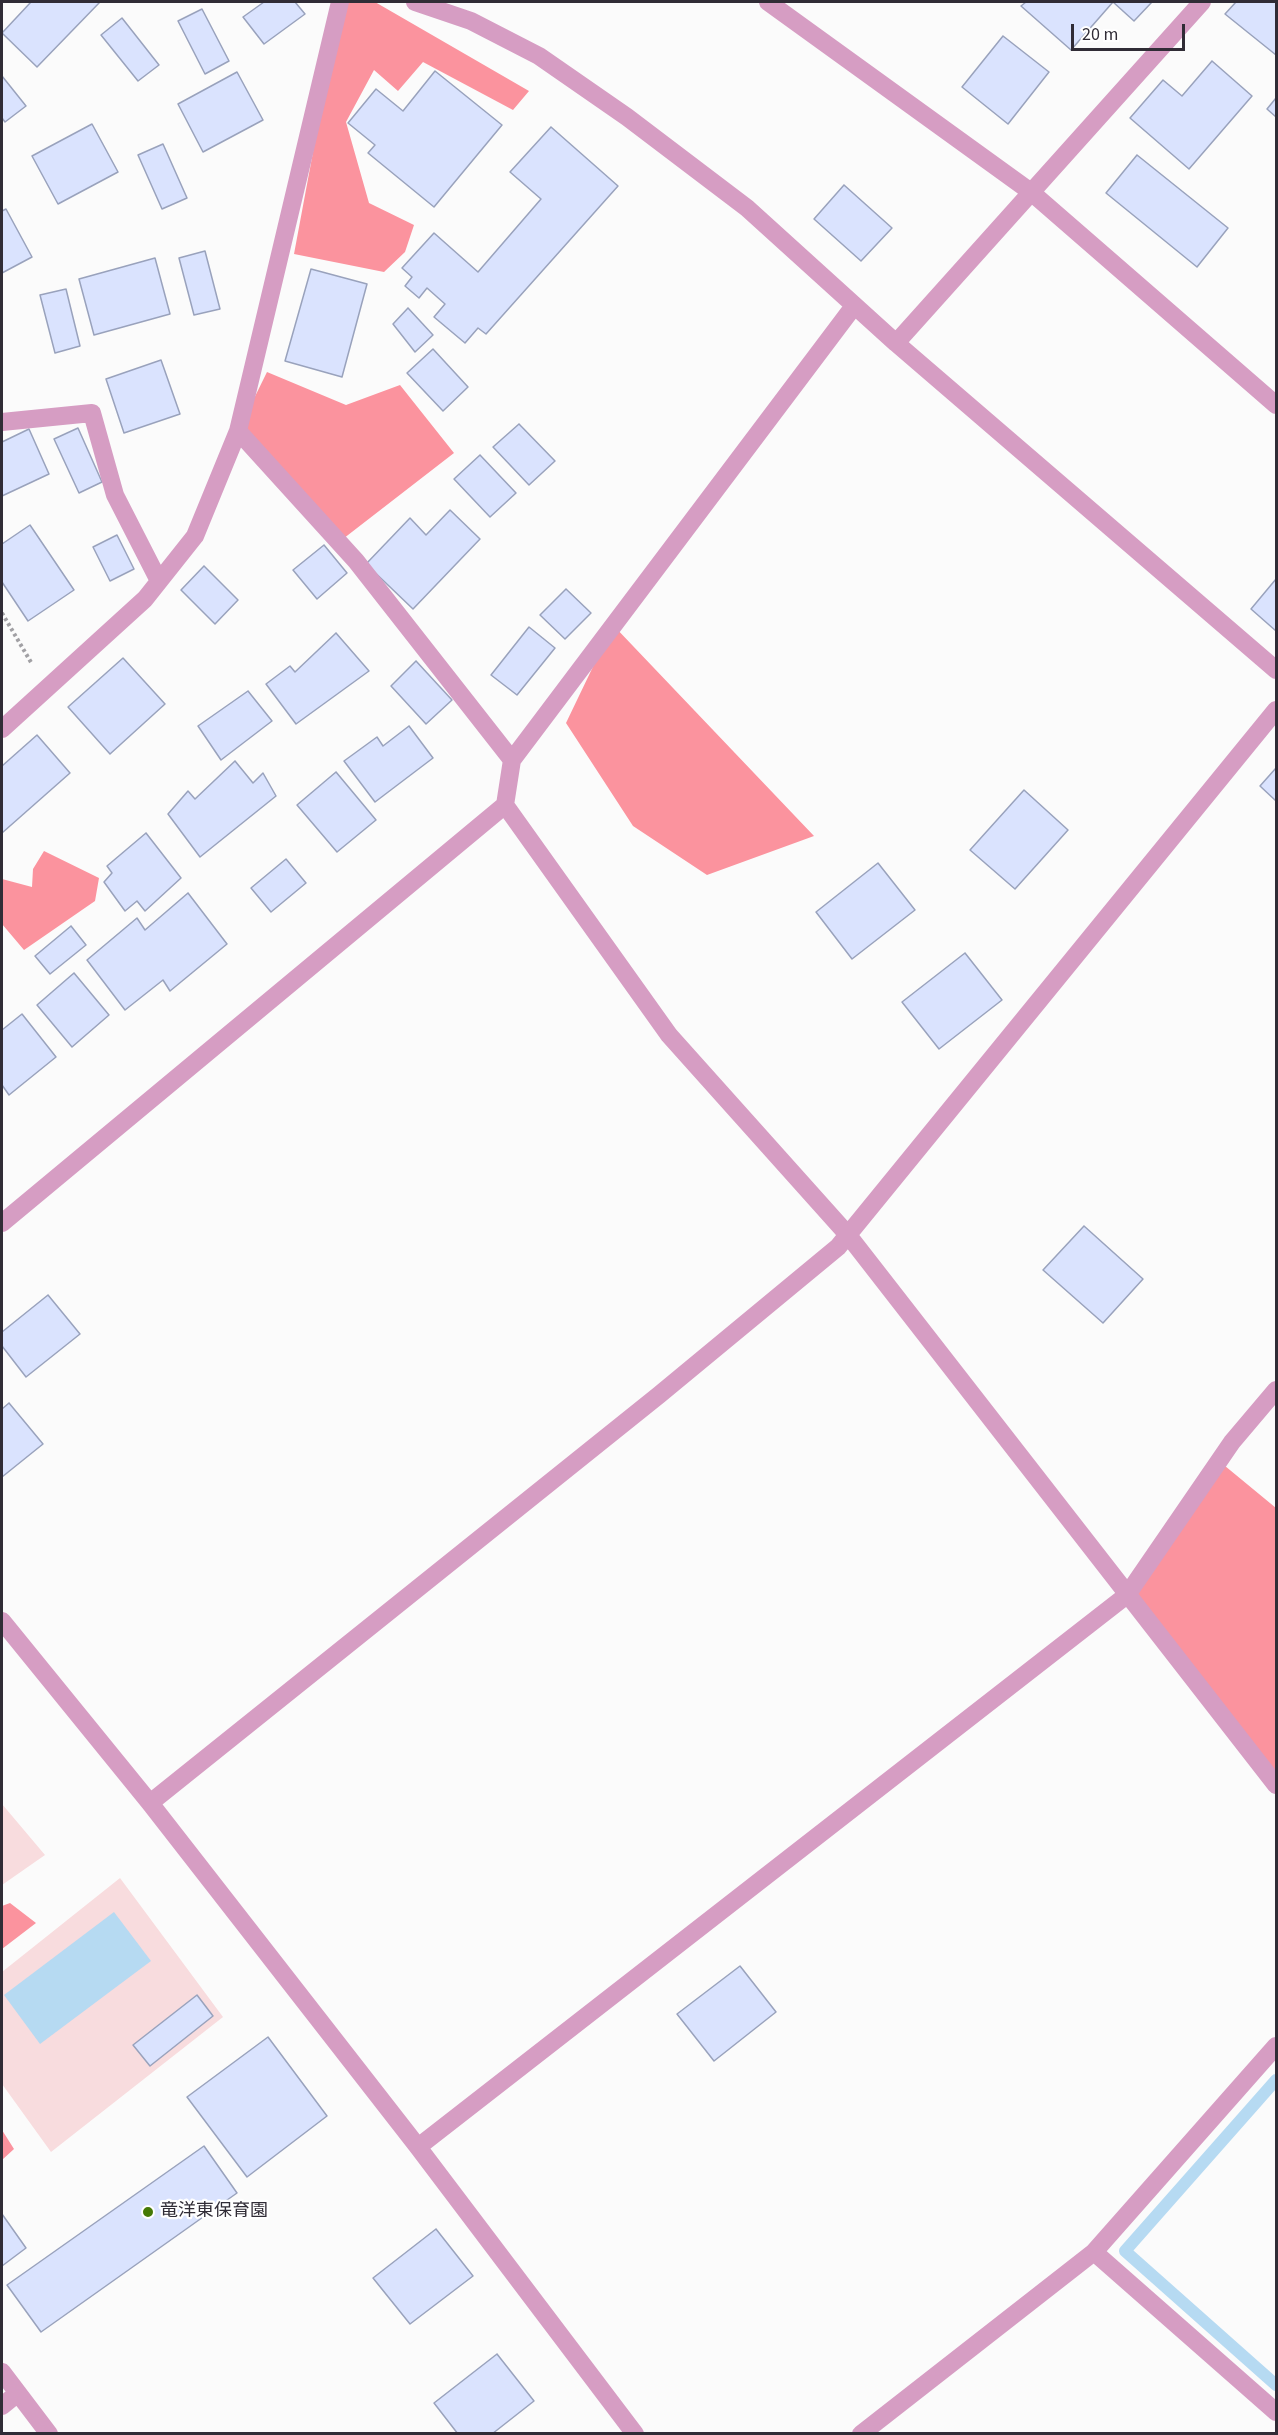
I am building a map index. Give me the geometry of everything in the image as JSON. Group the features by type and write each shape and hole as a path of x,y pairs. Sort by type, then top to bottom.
{"street":[{"path":"2,729 145,599 195,536 238,430 340,2"},
{"path":"415,2 471,21 539,56 627,117 747,208 896,343 1276,670"},
{"path":"768,2 1031,192 1276,405"},
{"path":"896,343 1202,2"},
{"path":"2,1223 505,806 512,760 854,306"},
{"path":"2,422 92,413 115,495 159,581"},
{"path":"238,430 356,561 512,760"},
{"path":"150,1803 659,1395 838,1247 1276,710"},
{"path":"505,806 669,1035 848,1235 1276,1785"},
{"path":"418,2147 1127,1595 1232,1442 1276,1390"},
{"path":"2,1621 150,1803 418,2147 628,2431"},
{"path":"861,2433 1094,2252 1276,2046"},
{"path":"1094,2252 1276,2412"},
{"path":"2,2372 49,2433"},
{"path":"2,2406 18,2393"}],"path":[{"path":"2,613 47,688"}],"shaded area":[{"path":"341,2 375,2 529,91 513,110 423,62 398,91 374,70 346,122 369,203 414,225 405,252 384,272 294,254"},
{"path":"267,372 346,405 400,385 454,453 339,542 238,431"},
{"path":"613,625 814,836 707,875 633,826 566,723"},
{"path":"44,851 99,878 95,901 24,950 2,924 2,879 32,887 33,869"},
{"path":"1219,1461 1276,1508 1276,1785 1127,1595"},
{"path":"2,1804 45,1855 2,1885"},
{"path":"120,1878 223,2017 51,2152 2,2084 2,1972"},
{"path":"10,1903 36,1923 2,1949 2,1906"},
{"path":"2,2130 14,2149 2,2160"}],"water":[{"path":"114,1912 151,1961 40,2044 4,1995"}],"building":[{"path":"31,2 100,2 37,67 2,33"},
{"path":"264,2 295,2 305,14 264,44 243,17"},
{"path":"1026,2 1113,2 1071,50 1021,6"},
{"path":"1113,2 1152,2 1134,21"},
{"path":"1236,2 1276,2 1276,55 1225,14"},
{"path":"202,9 229,61 205,74 178,21"},
{"path":"122,18 159,65 138,81 101,35"},
{"path":"1003,36 1049,72 1008,124 962,87"},
{"path":"1212,61 1252,96 1189,169 1130,118 1163,80 1182,96"},
{"path":"435,71 502,125 434,207 368,153 375,145 348,123 376,89 403,111"},
{"path":"237,72 263,120 203,152 178,104"},
{"path":"2,76 26,106 5,122 2,118"},
{"path":"1276,98 1276,117 1267,109"},
{"path":"92,124 118,172 58,204 32,156"},
{"path":"551,127 618,186 486,334 478,328 465,343 434,317 445,304 427,288 419,298 405,286 412,277 402,268 434,233 478,272 541,199 510,172"},
{"path":"163,144 187,198 162,209 138,155"},
{"path":"1137,155 1228,228 1197,267 1106,193"},
{"path":"844,185 892,228 861,261 814,219"},
{"path":"6,209 32,257 2,273 2,211"},
{"path":"205,251 220,309 194,315 179,258"},
{"path":"155,258 170,314 94,335 79,279"},
{"path":"311,269 367,284 342,377 285,361"},
{"path":"66,289 80,346 55,353 40,295"},
{"path":"408,308 433,335 415,352 393,324"},
{"path":"433,349 468,387 443,411 407,373"},
{"path":"161,360 180,414 124,433 106,379"},
{"path":"519,424 555,461 529,485 493,447"},
{"path":"78,428 102,482 79,493 54,439"},
{"path":"29,429 49,474 2,496 2,442"},
{"path":"480,455 516,493 490,517 454,479"},
{"path":"450,510 480,539 413,609 366,564 410,518 426,535"},
{"path":"30,525 74,590 28,621 2,582 2,544"},
{"path":"117,535 134,569 110,581 93,547"},
{"path":"324,545 347,573 317,599 293,570"},
{"path":"204,566 238,600 215,624 181,590"},
{"path":"1276,579 1276,631 1251,609"},
{"path":"566,589 591,613 565,639 540,615"},
{"path":"529,627 555,648 517,695 491,675"},
{"path":"336,633 369,671 296,724 266,684 290,666 295,672"},
{"path":"123,658 165,704 110,754 68,707"},
{"path":"416,661 452,700 426,724 391,686"},
{"path":"248,691 272,721 221,760 198,726"},
{"path":"409,726 433,758 375,802 344,761 377,737 383,746"},
{"path":"37,735 70,773 2,833 2,766"},
{"path":"235,761 253,783 263,773 276,796 200,857 168,814 188,791 195,799"},
{"path":"1276,768 1276,801 1260,786"},
{"path":"336,772 376,820 337,852 297,805"},
{"path":"1024,790 1068,830 1015,889 970,850"},
{"path":"146,833 181,878 145,911 137,901 125,911 104,882 112,873 107,866"},
{"path":"286,859 306,883 271,912 251,888"},
{"path":"878,863 915,910 852,959 816,912"},
{"path":"188,893 227,944 170,991 163,980 125,1010 87,960 137,918 145,930"},
{"path":"71,926 86,945 50,974 35,956"},
{"path":"965,953 1002,1000 939,1049 902,1002"},
{"path":"74,973 109,1015 72,1047 37,1005"},
{"path":"22,1014 56,1057 9,1095 2,1085 2,1030"},
{"path":"1084,1226 1143,1279 1103,1323 1043,1270"},
{"path":"48,1295 80,1334 26,1377 2,1346 2,1332"},
{"path":"9,1403 43,1444 2,1477 2,1409"},
{"path":"740,1966 776,2012 714,2061 677,2014"},
{"path":"197,1995 213,2016 150,2066 133,2045"},
{"path":"268,2037 327,2116 247,2177 187,2097"},
{"path":"204,2146 237,2193 41,2332 7,2285"},
{"path":"2,2214 26,2248 2,2266"},
{"path":"436,2229 473,2276 410,2324 373,2278"},
{"path":"497,2354 534,2401 492,2434 458,2434 434,2403"}],"waterway":[{"path":"1276,2080 1125,2251 1276,2385"}],"place":[{"name":"竜洋東保育園","path":"148,2212"}]}
